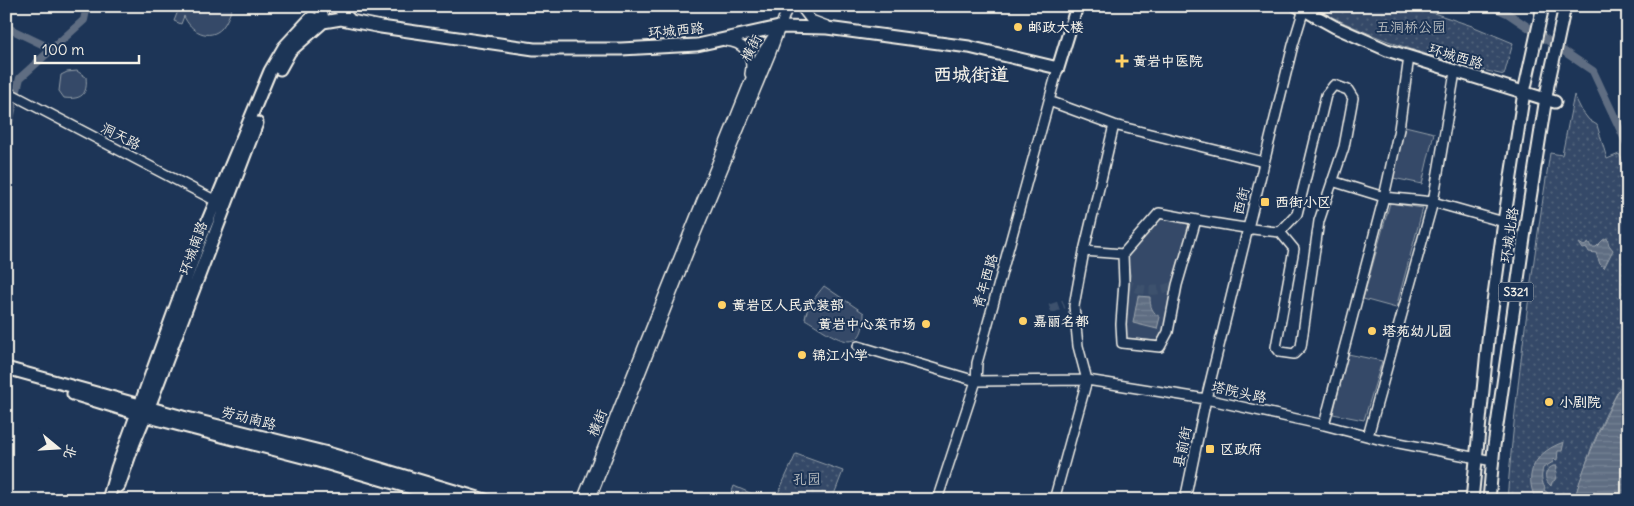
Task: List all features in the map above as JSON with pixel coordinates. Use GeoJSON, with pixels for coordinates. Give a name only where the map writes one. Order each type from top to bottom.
{"type":"FeatureCollection","features":[{"type":"Feature","properties":{"kind":"main road"},"geometry":{"type":"LineString","coordinates":[[321,6],[323,22]]}},
{"type":"Feature","properties":{"kind":"main road"},"geometry":{"type":"LineString","coordinates":[[337,6],[351,21]]}},
{"type":"Feature","properties":{"kind":"main road"},"geometry":{"type":"LineString","coordinates":[[1058,68],[1077,6]]}},
{"type":"Feature","properties":{"kind":"main road","name":"S321"},"geometry":{"type":"LineString","coordinates":[[1524,92],[1544,6]]}},
{"type":"Feature","properties":{"kind":"main road","name":"环城北路"},"geometry":{"type":"LineString","coordinates":[[1490,500],[1494,446],[1550,100],[1548,85],[1566,6]]}},
{"type":"Feature","properties":{"kind":"main road","name":"环城西路"},"geometry":{"type":"LineString","coordinates":[[1300,8],[1335,27],[1387,50],[1550,100]]}},
{"type":"Feature","properties":{"kind":"main road"},"geometry":{"type":"LineString","coordinates":[[311,12],[323,22]]}},
{"type":"Feature","properties":{"kind":"main road"},"geometry":{"type":"LineString","coordinates":[[311,12],[313,31]]}},
{"type":"Feature","properties":{"kind":"main road"},"geometry":{"type":"LineString","coordinates":[[220,203],[270,71],[284,46],[311,12]]}},
{"type":"Feature","properties":{"kind":"main road","name":"环城西路"},"geometry":{"type":"LineString","coordinates":[[323,22],[341,19],[381,27],[534,49],[640,48],[697,45],[779,27],[836,29],[969,47],[1058,68]]}},
{"type":"Feature","properties":{"kind":"main road","name":"环城南路"},"geometry":{"type":"LineString","coordinates":[[115,500],[143,410],[220,203],[277,73],[290,51],[323,22]]}},
{"type":"Feature","properties":{"kind":"main road","name":"环城北路"},"geometry":{"type":"LineString","coordinates":[[1472,500],[1489,331],[1524,92]]}},
{"type":"Feature","properties":{"kind":"main road","name":"劳动南路"},"geometry":{"type":"LineString","coordinates":[[6,368],[452,500]]}},
{"type":"Feature","properties":{"kind":"main road","name":"劳动南路"},"geometry":{"type":"LineString","coordinates":[[6,375],[143,410],[183,417],[324,452],[485,500]]}},
{"type":"Feature","properties":{"kind":"main road"},"geometry":{"type":"LineString","coordinates":[[108,500],[117,468],[143,410]]}},
{"type":"Feature","properties":{"kind":"street"},"geometry":{"type":"LineString","coordinates":[[779,27],[788,6]]}},
{"type":"Feature","properties":{"kind":"street"},"geometry":{"type":"LineString","coordinates":[[800,6],[810,20],[836,29]]}},
{"type":"Feature","properties":{"kind":"street","name":"西街"},"geometry":{"type":"LineString","coordinates":[[1206,399],[1300,8]]}},
{"type":"Feature","properties":{"kind":"street","name":"横街"},"geometry":{"type":"LineString","coordinates":[[590,500],[760,56],[779,27]]}},
{"type":"Feature","properties":{"kind":"street","name":"横街"},"geometry":{"type":"LineString","coordinates":[[582,500],[771,52],[779,27]]}},
{"type":"Feature","properties":{"kind":"street"},"geometry":{"type":"LineString","coordinates":[[717,40],[736,41],[746,50],[751,67],[746,93]]}},
{"type":"Feature","properties":{"kind":"street"},"geometry":{"type":"LineString","coordinates":[[1324,425],[1384,197],[1399,129],[1409,57]]}},
{"type":"Feature","properties":{"kind":"street","name":"青年西路"},"geometry":{"type":"LineString","coordinates":[[937,500],[976,381],[977,363],[1058,68]]}},
{"type":"Feature","properties":{"kind":"street"},"geometry":{"type":"LineString","coordinates":[[1368,436],[1433,202],[1455,72]]}},
{"type":"Feature","properties":{"kind":"street"},"geometry":{"type":"LineString","coordinates":[[1196,220],[1177,285],[1168,332],[1160,347],[1122,343],[1123,254],[1159,212],[1248,230],[1280,232],[1294,249],[1276,347],[1280,352],[1294,354],[1301,347],[1318,221],[1344,147],[1353,98],[1348,90],[1334,85],[1326,95],[1297,214],[1280,232]]}},
{"type":"Feature","properties":{"kind":"street","name":"洞天路"},"geometry":{"type":"LineString","coordinates":[[6,91],[220,203]]}},
{"type":"Feature","properties":{"kind":"street"},"geometry":{"type":"LineString","coordinates":[[1049,101],[1114,125],[1264,162]]}},
{"type":"Feature","properties":{"kind":"street"},"geometry":{"type":"LineString","coordinates":[[1054,500],[1087,380],[1078,346],[1074,306],[1084,251],[1114,125]]}},
{"type":"Feature","properties":{"kind":"street"},"geometry":{"type":"LineString","coordinates":[[1332,182],[1384,197],[1433,202],[1504,222]]}},
{"type":"Feature","properties":{"kind":"street"},"geometry":{"type":"LineString","coordinates":[[1084,251],[1123,254]]}},
{"type":"Feature","properties":{"kind":"street"},"geometry":{"type":"LineString","coordinates":[[1064,304],[1074,306]]}},
{"type":"Feature","properties":{"kind":"street","name":"塔院头路"},"geometry":{"type":"LineString","coordinates":[[858,346],[976,381],[1087,380],[1206,399],[1368,436],[1493,461]]}},
{"type":"Feature","properties":{"kind":"street","name":"县前街"},"geometry":{"type":"LineString","coordinates":[[1185,500],[1206,399]]}},
{"type":"Feature","properties":{"kind":"green space"},"geometry":{"type":"Polygon","coordinates":[[[180,6],[233,6],[222,28],[217,32],[206,34],[195,30],[184,16],[181,24],[174,21],[180,6]]]}},
{"type":"Feature","properties":{"kind":"green space","name":"五洞桥公园"},"geometry":{"type":"Polygon","coordinates":[[[1311,6],[1413,6],[1472,26],[1513,43],[1504,75],[1454,63],[1405,47],[1357,29],[1311,6]]]}},
{"type":"Feature","properties":{"kind":"green space"},"geometry":{"type":"Polygon","coordinates":[[[77,71],[86,77],[86,88],[79,97],[64,98],[59,91],[61,75],[77,71]]]}},
{"type":"Feature","properties":{"kind":"green space"},"geometry":{"type":"Polygon","coordinates":[[[1574,95],[1582,111],[1589,120],[1597,125],[1607,159],[1619,154],[1628,172],[1628,372],[1592,446],[1574,500],[1507,500],[1525,326],[1550,153],[1562,155],[1574,95]]]}},
{"type":"Feature","properties":{"kind":"green space"},"geometry":{"type":"Polygon","coordinates":[[[1405,126],[1434,133],[1422,184],[1393,178],[1405,126]]]}},
{"type":"Feature","properties":{"kind":"green space"},"geometry":{"type":"Polygon","coordinates":[[[1390,203],[1423,208],[1396,308],[1363,299],[1390,203]]]}},
{"type":"Feature","properties":{"kind":"green space"},"geometry":{"type":"Polygon","coordinates":[[[1160,216],[1191,225],[1178,263],[1165,328],[1157,341],[1126,338],[1125,321],[1130,275],[1127,256],[1160,216]]]}},
{"type":"Feature","properties":{"kind":"green space"},"geometry":{"type":"Polygon","coordinates":[[[824,286],[864,313],[862,328],[858,337],[851,341],[843,340],[805,319],[815,297],[824,286]]]}},
{"type":"Feature","properties":{"kind":"green space"},"geometry":{"type":"Polygon","coordinates":[[[1348,354],[1382,361],[1364,420],[1333,414],[1348,354]]]}},
{"type":"Feature","properties":{"kind":"green space","name":"孔园"},"geometry":{"type":"Polygon","coordinates":[[[796,454],[843,471],[832,500],[775,500],[796,454]]]}},
{"type":"Feature","properties":{"kind":"green space","name":"孔园"},"geometry":{"type":"Polygon","coordinates":[[[734,486],[766,500],[729,500],[734,486]]]}},
{"type":"Feature","properties":{"kind":"shaded area"},"geometry":{"type":"Polygon","coordinates":[[[1607,238],[1613,250],[1604,268],[1600,264],[1596,253],[1589,252],[1587,248],[1583,249],[1579,243],[1584,246],[1589,243],[1591,247],[1596,247],[1607,238]]]}},
{"type":"Feature","properties":{"kind":"shaded area"},"geometry":{"type":"Polygon","coordinates":[[[1138,296],[1150,297],[1152,309],[1160,317],[1157,329],[1133,323],[1138,296]]]}},
{"type":"Feature","properties":{"kind":"shaded area"},"geometry":{"type":"Polygon","coordinates":[[[1628,372],[1628,500],[1574,500],[1598,435],[1628,372]]]}},
{"type":"Feature","properties":{"kind":"shaded area"},"geometry":{"type":"Polygon","coordinates":[[[1564,442],[1562,451],[1558,451],[1557,460],[1553,459],[1553,462],[1543,468],[1542,481],[1544,490],[1548,493],[1544,498],[1545,500],[1536,500],[1531,480],[1535,464],[1546,451],[1564,442]]]}},
{"type":"Feature","properties":{"kind":"shaded area"},"geometry":{"type":"Polygon","coordinates":[[[1553,466],[1557,466],[1557,472],[1551,486],[1546,478],[1546,472],[1553,466]]]}},
{"type":"Feature","properties":{"kind":"waterway"},"geometry":{"type":"LineString","coordinates":[[6,135],[20,78],[84,20],[87,6]]}},
{"type":"Feature","properties":{"kind":"waterway"},"geometry":{"type":"LineString","coordinates":[[1491,6],[1507,13],[1593,71],[1628,146]]}},
{"type":"Feature","properties":{"kind":"waterway"},"geometry":{"type":"LineString","coordinates":[[6,27],[52,49]]}},
{"type":"Feature","properties":{"kind":"tunnel"},"geometry":{"type":"LineString","coordinates":[[1124,282],[1144,290],[1163,289],[1177,285]]}},
{"type":"Feature","properties":{"kind":"tunnel"},"geometry":{"type":"LineString","coordinates":[[1050,309],[1064,304]]}},
{"type":"Feature","properties":{"kind":"place","name":"邮政大楼"},"geometry":{"type":"Point","coordinates":[1018,27]}},
{"type":"Feature","properties":{"kind":"place","name":"黄岩中医院"},"geometry":{"type":"Point","coordinates":[1122,61]}},
{"type":"Feature","properties":{"kind":"place","name":"西街小区"},"geometry":{"type":"Point","coordinates":[1265,202]}},
{"type":"Feature","properties":{"kind":"place","name":"黄岩区人民武装部"},"geometry":{"type":"Point","coordinates":[722,305]}},
{"type":"Feature","properties":{"kind":"place","name":"嘉丽名都"},"geometry":{"type":"Point","coordinates":[1023,321]}},
{"type":"Feature","properties":{"kind":"place","name":"黄岩中心菜市场"},"geometry":{"type":"Point","coordinates":[926,324]}},
{"type":"Feature","properties":{"kind":"place","name":"塔苑幼儿园"},"geometry":{"type":"Point","coordinates":[1372,331]}},
{"type":"Feature","properties":{"kind":"place","name":"锦江小学"},"geometry":{"type":"Point","coordinates":[802,355]}},
{"type":"Feature","properties":{"kind":"place","name":"小剧院"},"geometry":{"type":"Point","coordinates":[1549,402]}},
{"type":"Feature","properties":{"kind":"place","name":"区政府"},"geometry":{"type":"Point","coordinates":[1210,449]}},
{"type":"Feature","properties":{"kind":"district","name":"西城街道"},"geometry":{"type":"Point","coordinates":[971,74]}}]}
